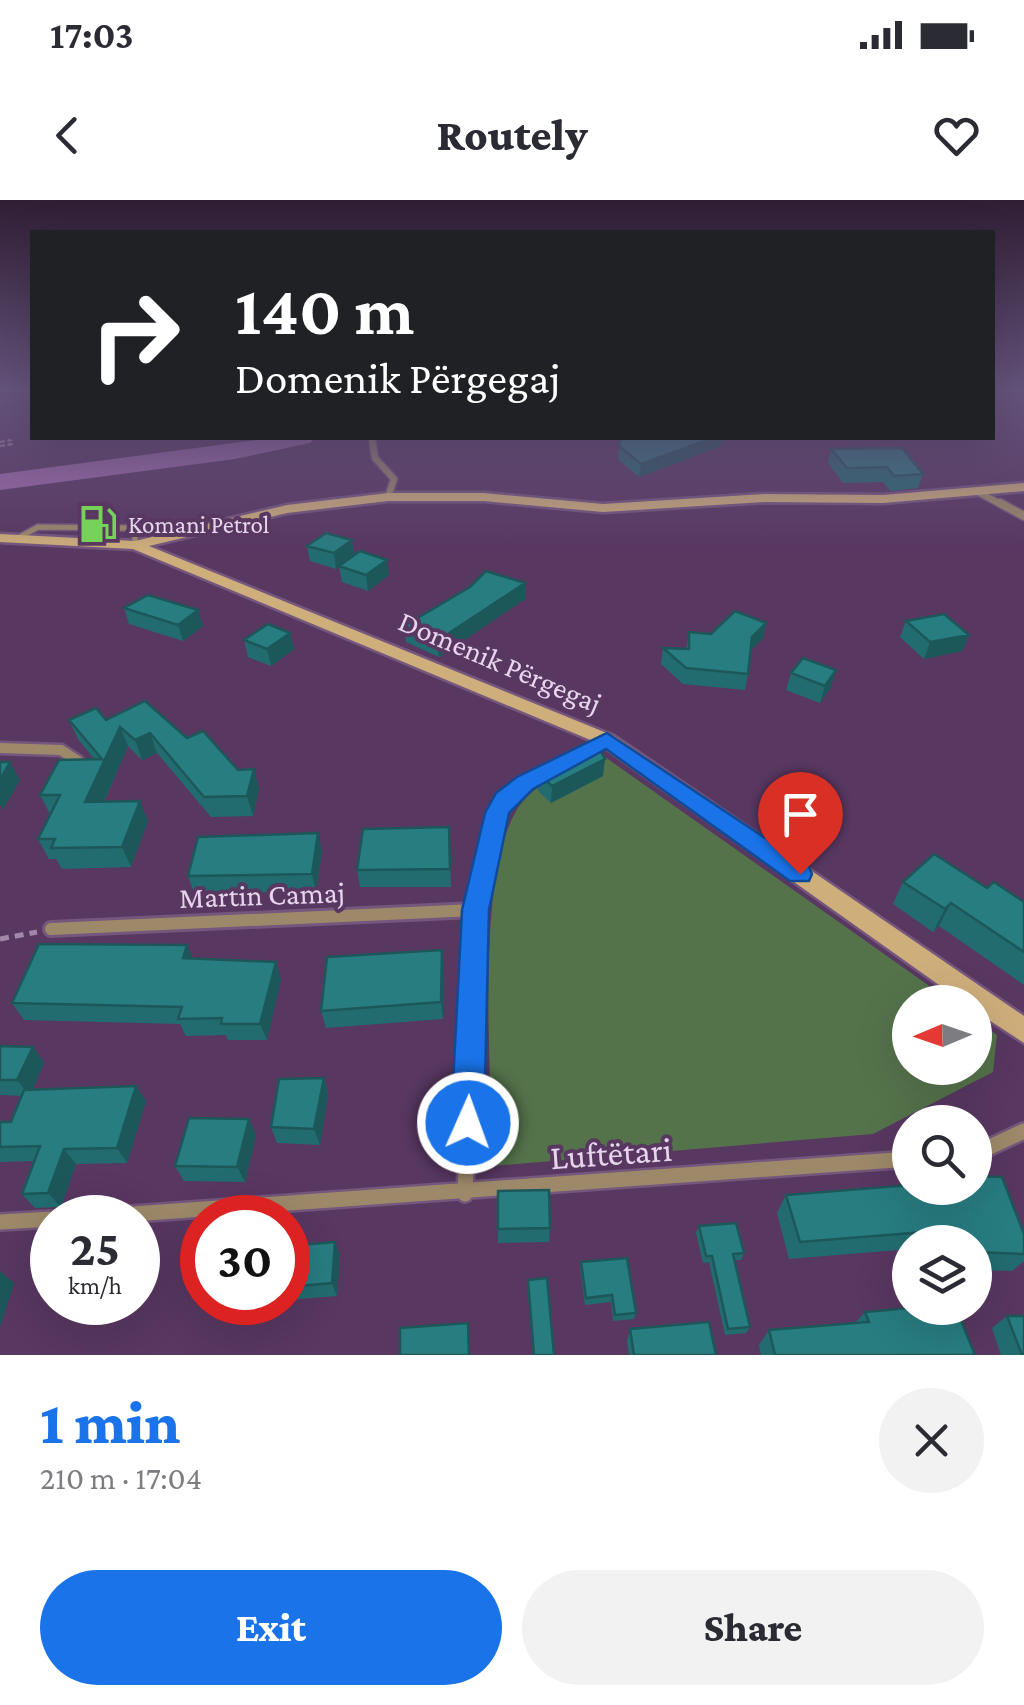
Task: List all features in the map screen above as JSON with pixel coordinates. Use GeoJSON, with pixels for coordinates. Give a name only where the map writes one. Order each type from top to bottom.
{"type":"FeatureCollection","features":[{"type":"Feature","properties":{"kind":"main road"},"geometry":{"type":"LineString","coordinates":[[135,545],[287,509],[388,498],[484,497],[585,509],[1024,487]]}},
{"type":"Feature","properties":{"kind":"main road","name":"Domenik Përgegaj"},"geometry":{"type":"LineString","coordinates":[[9,538],[135,545],[599,744],[1024,1031]]}},
{"type":"Feature","properties":{"kind":"street"},"geometry":{"type":"LineString","coordinates":[[373,446],[375,458],[394,479],[388,498]]}},
{"type":"Feature","properties":{"kind":"street"},"geometry":{"type":"LineString","coordinates":[[978,492],[1024,516]]}},
{"type":"Feature","properties":{"kind":"street"},"geometry":{"type":"LineString","coordinates":[[0,748],[61,750],[78,761]]}},
{"type":"Feature","properties":{"kind":"street"},"geometry":{"type":"LineString","coordinates":[[465,1194],[475,910],[504,798],[558,764]]}},
{"type":"Feature","properties":{"kind":"street","name":"Martin Camaj"},"geometry":{"type":"LineString","coordinates":[[51,929],[475,910]]}},
{"type":"Feature","properties":{"kind":"street"},"geometry":{"type":"LineString","coordinates":[[992,1146],[1024,1131]]}},
{"type":"Feature","properties":{"kind":"street","name":"Luftëtari"},"geometry":{"type":"LineString","coordinates":[[160,1213],[465,1194],[892,1160]]}},
{"type":"Feature","properties":{"kind":"street"},"geometry":{"type":"LineString","coordinates":[[0,1222],[30,1220]]}},
{"type":"Feature","properties":{"kind":"path"},"geometry":{"type":"LineString","coordinates":[[0,939],[51,929]]}},
{"type":"Feature","properties":{"kind":"green space"},"geometry":{"type":"Polygon","coordinates":[[[605,757],[928,985],[892,985],[892,1085],[968,1085],[929,1105],[892,1105],[892,1124],[873,1134],[493,1166],[488,978],[496,877],[505,836],[520,805],[537,788],[605,757]]]}},
{"type":"Feature","properties":{"kind":"green space"},"geometry":{"type":"Polygon","coordinates":[[[992,1031],[997,1035],[992,1073],[992,1031]]]}},
{"type":"Feature","properties":{"kind":"building"},"geometry":{"type":"Polygon","coordinates":[[[619,446],[691,446],[641,464],[619,446]]]}},
{"type":"Feature","properties":{"kind":"building"},"geometry":{"type":"Polygon","coordinates":[[[902,448],[923,474],[894,476],[887,467],[847,468],[831,449],[902,448]]]}},
{"type":"Feature","properties":{"kind":"building"},"geometry":{"type":"Polygon","coordinates":[[[326,533],[352,540],[334,553],[307,546],[326,533]]]}},
{"type":"Feature","properties":{"kind":"building"},"geometry":{"type":"Polygon","coordinates":[[[360,551],[387,560],[366,575],[339,566],[360,551]]]}},
{"type":"Feature","properties":{"kind":"building"},"geometry":{"type":"Polygon","coordinates":[[[486,571],[525,583],[437,641],[404,626],[470,587],[486,571]]]}},
{"type":"Feature","properties":{"kind":"building"},"geometry":{"type":"Polygon","coordinates":[[[148,595],[198,610],[178,625],[124,608],[148,595]]]}},
{"type":"Feature","properties":{"kind":"building"},"geometry":{"type":"Polygon","coordinates":[[[735,611],[766,623],[752,637],[748,674],[686,668],[663,648],[689,649],[689,632],[711,634],[735,611]]]}},
{"type":"Feature","properties":{"kind":"building"},"geometry":{"type":"Polygon","coordinates":[[[944,614],[969,635],[930,642],[906,621],[944,614]]]}},
{"type":"Feature","properties":{"kind":"building"},"geometry":{"type":"Polygon","coordinates":[[[268,624],[290,633],[267,649],[244,640],[268,624]]]}},
{"type":"Feature","properties":{"kind":"building"},"geometry":{"type":"Polygon","coordinates":[[[803,658],[836,670],[825,686],[791,673],[803,658]]]}},
{"type":"Feature","properties":{"kind":"building"},"geometry":{"type":"Polygon","coordinates":[[[145,701],[187,738],[203,731],[238,770],[254,769],[247,796],[204,797],[150,733],[135,740],[120,727],[85,802],[140,801],[122,847],[51,848],[55,839],[38,839],[60,795],[40,795],[59,760],[102,759],[69,720],[96,708],[106,720],[145,701]]]}},
{"type":"Feature","properties":{"kind":"building"},"geometry":{"type":"Polygon","coordinates":[[[597,744],[605,759],[552,786],[538,773],[597,744]]]}},
{"type":"Feature","properties":{"kind":"building"},"geometry":{"type":"Polygon","coordinates":[[[0,762],[10,762],[0,780],[0,762]]]}},
{"type":"Feature","properties":{"kind":"building"},"geometry":{"type":"Polygon","coordinates":[[[449,827],[450,869],[357,870],[363,829],[449,827]]]}},
{"type":"Feature","properties":{"kind":"building"},"geometry":{"type":"Polygon","coordinates":[[[318,833],[312,874],[188,876],[198,837],[318,833]]]}},
{"type":"Feature","properties":{"kind":"building"},"geometry":{"type":"Polygon","coordinates":[[[934,854],[987,888],[994,882],[1024,902],[1024,952],[951,903],[945,909],[903,882],[934,854]]]}},
{"type":"Feature","properties":{"kind":"building"},"geometry":{"type":"Polygon","coordinates":[[[39,944],[187,945],[183,958],[276,962],[260,1024],[221,1024],[222,1018],[178,1019],[182,1007],[12,1003],[39,944]]]}},
{"type":"Feature","properties":{"kind":"building"},"geometry":{"type":"Polygon","coordinates":[[[442,950],[441,1002],[321,1011],[327,957],[442,950]]]}},
{"type":"Feature","properties":{"kind":"building"},"geometry":{"type":"Polygon","coordinates":[[[0,1046],[33,1047],[17,1080],[0,1080],[0,1046]]]}},
{"type":"Feature","properties":{"kind":"building"},"geometry":{"type":"Polygon","coordinates":[[[324,1078],[314,1129],[271,1127],[279,1079],[324,1078]]]}},
{"type":"Feature","properties":{"kind":"building"},"geometry":{"type":"Polygon","coordinates":[[[136,1086],[117,1148],[64,1149],[48,1193],[22,1194],[40,1146],[0,1147],[0,1122],[11,1122],[24,1090],[136,1086]]]}},
{"type":"Feature","properties":{"kind":"building"},"geometry":{"type":"Polygon","coordinates":[[[189,1118],[249,1119],[237,1167],[175,1166],[189,1118]]]}},
{"type":"Feature","properties":{"kind":"building"},"geometry":{"type":"Polygon","coordinates":[[[992,1177],[1002,1177],[1024,1234],[1024,1254],[992,1253],[992,1225],[892,1225],[892,1235],[800,1242],[786,1195],[892,1186],[892,1205],[992,1205],[992,1177]]]}},
{"type":"Feature","properties":{"kind":"building"},"geometry":{"type":"Polygon","coordinates":[[[549,1190],[550,1228],[498,1229],[498,1191],[549,1190]]]}},
{"type":"Feature","properties":{"kind":"building"},"geometry":{"type":"Polygon","coordinates":[[[736,1223],[744,1253],[733,1254],[750,1327],[728,1329],[712,1256],[706,1256],[699,1226],[736,1223]]]}},
{"type":"Feature","properties":{"kind":"building"},"geometry":{"type":"Polygon","coordinates":[[[335,1242],[332,1283],[310,1285],[310,1244],[335,1242]]]}},
{"type":"Feature","properties":{"kind":"building"},"geometry":{"type":"Polygon","coordinates":[[[627,1258],[636,1313],[615,1315],[612,1295],[586,1298],[581,1262],[627,1258]]]}},
{"type":"Feature","properties":{"kind":"building"},"geometry":{"type":"Polygon","coordinates":[[[547,1278],[554,1355],[534,1355],[528,1280],[547,1278]]]}},
{"type":"Feature","properties":{"kind":"building"},"geometry":{"type":"Polygon","coordinates":[[[892,1310],[892,1325],[963,1325],[975,1355],[775,1355],[769,1330],[869,1322],[865,1312],[892,1310]]]}},
{"type":"Feature","properties":{"kind":"building"},"geometry":{"type":"Polygon","coordinates":[[[1007,1316],[1024,1316],[1024,1355],[1022,1355],[1007,1316]]]}},
{"type":"Feature","properties":{"kind":"building"},"geometry":{"type":"Polygon","coordinates":[[[709,1322],[716,1355],[634,1355],[630,1329],[709,1322]]]}},
{"type":"Feature","properties":{"kind":"building"},"geometry":{"type":"Polygon","coordinates":[[[468,1323],[469,1355],[400,1355],[400,1328],[468,1323]]]}},
{"type":"Feature","properties":{"kind":"waterway"},"geometry":{"type":"LineString","coordinates":[[0,482],[264,446]]}},
{"type":"Feature","properties":{"kind":"place","name":"Komani Petrol"},"geometry":{"type":"Point","coordinates":[98,524]}},
{"type":"Feature","properties":{"kind":"route"},"geometry":{"type":"LineString","coordinates":[[468,1123],[475,910],[497,813],[504,798],[542,772],[607,740],[800,874]]}}]}
